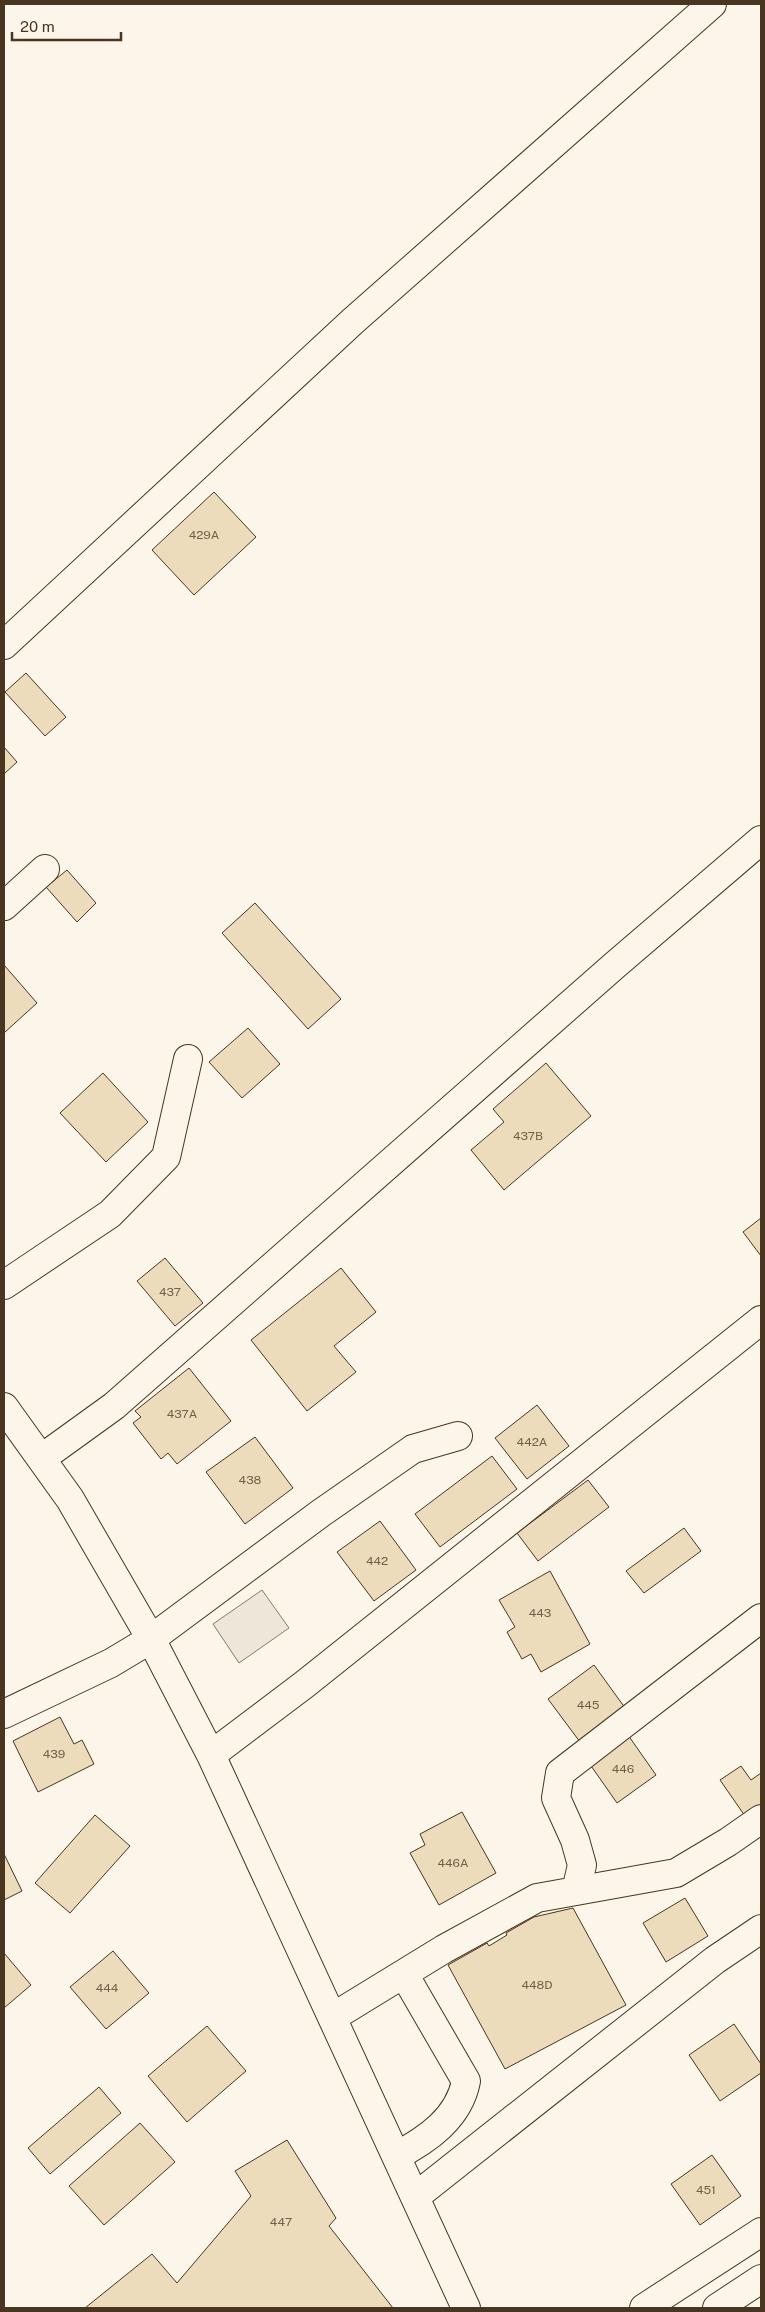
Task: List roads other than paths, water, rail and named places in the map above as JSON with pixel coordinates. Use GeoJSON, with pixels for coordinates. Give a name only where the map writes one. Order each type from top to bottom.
{"type":"FeatureCollection","features":[{"type":"Feature","properties":{"kind":"street"},"geometry":{"type":"LineString","coordinates":[[4,645],[353,321],[712,4]]}},
{"type":"Feature","properties":{"kind":"street"},"geometry":{"type":"LineString","coordinates":[[42,1458],[114,1406],[608,971],[761,840]]}},
{"type":"Feature","properties":{"kind":"street"},"geometry":{"type":"LineString","coordinates":[[4,906],[45,869]]}},
{"type":"Feature","properties":{"kind":"street"},"geometry":{"type":"LineString","coordinates":[[4,1285],[110,1214],[166,1157],[188,1058]]}},
{"type":"Feature","properties":{"kind":"street"},"geometry":{"type":"LineString","coordinates":[[211,1755],[304,1684],[761,1320]]}},
{"type":"Feature","properties":{"kind":"street"},"geometry":{"type":"LineString","coordinates":[[4,1407],[70,1499],[152,1639],[211,1755],[466,2308]]}},
{"type":"Feature","properties":{"kind":"street"},"geometry":{"type":"LineString","coordinates":[[4,1714],[111,1663],[152,1639],[321,1513],[413,1449],[458,1436]]}},
{"type":"Feature","properties":{"kind":"street"},"geometry":{"type":"LineString","coordinates":[[576,1891],[582,1865],[575,1840],[556,1798],[560,1773],[761,1618]]}},
{"type":"Feature","properties":{"kind":"street"},"geometry":{"type":"LineString","coordinates":[[333,2017],[537,1898],[676,1873],[761,1819]]}},
{"type":"Feature","properties":{"kind":"street"},"geometry":{"type":"LineString","coordinates":[[415,2197],[715,1960],[761,1929]]}},
{"type":"Feature","properties":{"kind":"street"},"geometry":{"type":"LineString","coordinates":[[396,2156],[423,2142],[448,2118],[463,2096],[466,2081],[404,1974]]}},
{"type":"Feature","properties":{"kind":"street"},"geometry":{"type":"LineString","coordinates":[[644,2308],[761,2232]]}},
{"type":"Feature","properties":{"kind":"street"},"geometry":{"type":"LineString","coordinates":[[717,2308],[761,2279]]}}]}
